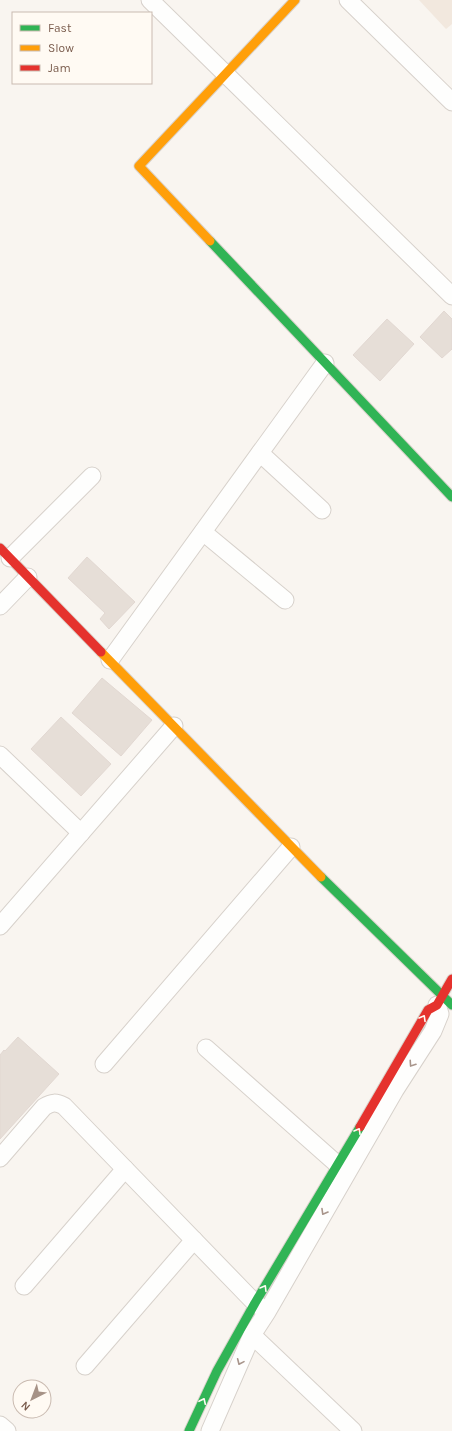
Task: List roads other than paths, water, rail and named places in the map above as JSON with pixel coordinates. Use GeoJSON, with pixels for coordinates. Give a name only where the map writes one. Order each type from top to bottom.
{"type":"FeatureCollection","features":[{"type":"Feature","properties":{"kind":"street"},"geometry":{"type":"LineString","coordinates":[[150,0],[452,296]]}},
{"type":"Feature","properties":{"kind":"street"},"geometry":{"type":"LineString","coordinates":[[295,0],[139,166],[452,497]]}},
{"type":"Feature","properties":{"kind":"street"},"geometry":{"type":"LineString","coordinates":[[348,0],[452,102]]}},
{"type":"Feature","properties":{"kind":"street"},"geometry":{"type":"LineString","coordinates":[[110,660],[325,363]]}},
{"type":"Feature","properties":{"kind":"street"},"geometry":{"type":"LineString","coordinates":[[260,453],[322,510]]}},
{"type":"Feature","properties":{"kind":"street"},"geometry":{"type":"LineString","coordinates":[[92,476],[5,553],[444,1002]]}},
{"type":"Feature","properties":{"kind":"street"},"geometry":{"type":"LineString","coordinates":[[203,532],[285,600]]}},
{"type":"Feature","properties":{"kind":"street"},"geometry":{"type":"LineString","coordinates":[[0,606],[28,577]]}},
{"type":"Feature","properties":{"kind":"street"},"geometry":{"type":"LineString","coordinates":[[1,925],[174,726]]}},
{"type":"Feature","properties":{"kind":"street"},"geometry":{"type":"LineString","coordinates":[[0,755],[81,833]]}},
{"type":"Feature","properties":{"kind":"street"},"geometry":{"type":"LineString","coordinates":[[104,1064],[291,847]]}},
{"type":"Feature","properties":{"kind":"street"},"geometry":{"type":"LineString","coordinates":[[189,1431],[217,1371],[261,1307],[433,1031],[452,979]]}},
{"type":"Feature","properties":{"kind":"street"},"geometry":{"type":"LineString","coordinates":[[210,1431],[252,1335],[261,1307],[338,1165],[428,1010],[444,1002]]}},
{"type":"Feature","properties":{"kind":"street"},"geometry":{"type":"LineString","coordinates":[[206,1048],[338,1165]]}},
{"type":"Feature","properties":{"kind":"street"},"geometry":{"type":"LineString","coordinates":[[0,1158],[44,1107],[50,1103],[56,1103],[64,1106],[261,1307]]}},
{"type":"Feature","properties":{"kind":"street"},"geometry":{"type":"LineString","coordinates":[[24,1286],[125,1169]]}},
{"type":"Feature","properties":{"kind":"street"},"geometry":{"type":"LineString","coordinates":[[85,1366],[194,1240]]}},
{"type":"Feature","properties":{"kind":"street"},"geometry":{"type":"LineString","coordinates":[[252,1335],[353,1431]]}},
{"type":"Feature","properties":{"kind":"street"},"geometry":{"type":"LineString","coordinates":[[0,1425],[7,1431]]}}]}
